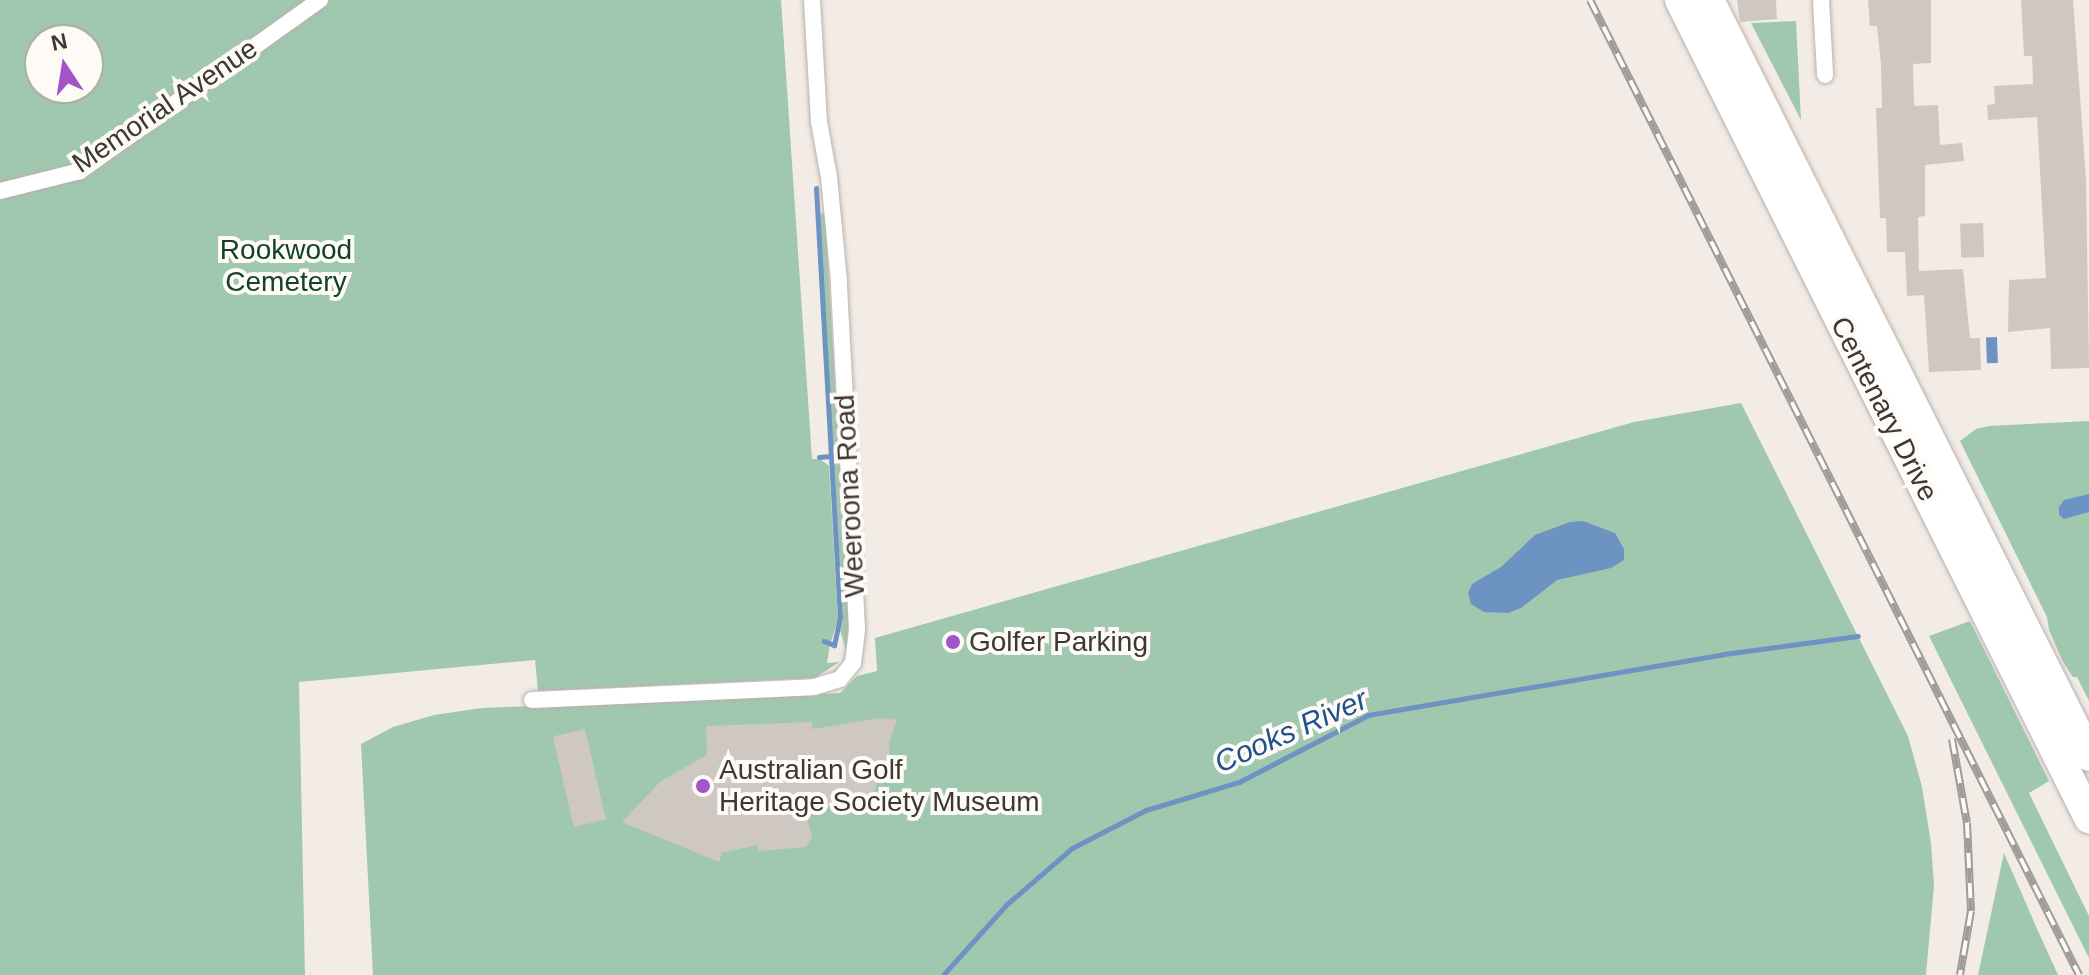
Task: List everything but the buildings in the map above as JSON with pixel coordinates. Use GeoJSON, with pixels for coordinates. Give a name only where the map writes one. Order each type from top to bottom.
{"type":"FeatureCollection","features":[{"type":"Feature","properties":{"kind":"highway","name":"Centenary Drive"},"geometry":{"type":"LineString","coordinates":[[1680,0],[1982,572]]}},
{"type":"Feature","properties":{"kind":"highway","name":"Centenary Drive"},"geometry":{"type":"LineString","coordinates":[[1709,0],[2016,640],[2089,818]]}},
{"type":"Feature","properties":{"kind":"highway","name":"Centenary Drive"},"geometry":{"type":"LineString","coordinates":[[2016,640],[2089,756]]}},
{"type":"Feature","properties":{"kind":"street","name":"Memorial Avenue"},"geometry":{"type":"LineString","coordinates":[[0,191],[80,171],[320,0]]}},
{"type":"Feature","properties":{"kind":"street","name":"Weeroona Road"},"geometry":{"type":"LineString","coordinates":[[532,700],[814,687],[840,679],[853,663],[857,629],[839,281],[829,177],[819,122],[812,0]]}},
{"type":"Feature","properties":{"kind":"street"},"geometry":{"type":"LineString","coordinates":[[1821,0],[1825,75]]}},
{"type":"Feature","properties":{"kind":"green space","name":"Rookwood Cemetery"},"geometry":{"type":"Polygon","coordinates":[[[0,0],[781,0],[812,459],[820,459],[829,466],[838,619],[831,642],[824,638],[824,643],[830,645],[827,663],[839,662],[815,678],[538,691],[535,660],[299,682],[305,975],[0,975],[0,0]]]}},
{"type":"Feature","properties":{"kind":"green space"},"geometry":{"type":"Polygon","coordinates":[[[1796,21],[1801,120],[1751,23],[1796,21]]]}},
{"type":"Feature","properties":{"kind":"green space"},"geometry":{"type":"Polygon","coordinates":[[[825,213],[849,621],[846,650],[840,630],[843,620],[834,465],[838,461],[838,453],[831,448],[823,292],[820,214],[825,213]]]}},
{"type":"Feature","properties":{"kind":"green space"},"geometry":{"type":"Polygon","coordinates":[[[1741,403],[1908,736],[1922,787],[1931,843],[1934,885],[1926,975],[373,975],[361,744],[393,727],[434,715],[482,708],[840,693],[857,676],[877,671],[875,638],[1634,422],[1741,403]]]}},
{"type":"Feature","properties":{"kind":"green space"},"geometry":{"type":"Polygon","coordinates":[[[2089,421],[2089,701],[2077,677],[2073,677],[2063,662],[2049,630],[2047,617],[1960,441],[1976,429],[1989,426],[2089,421]]]}},
{"type":"Feature","properties":{"kind":"green space"},"geometry":{"type":"Polygon","coordinates":[[[1970,621],[2049,781],[2029,793],[2089,916],[2089,958],[1929,636],[1970,621]]]}},
{"type":"Feature","properties":{"kind":"green space"},"geometry":{"type":"Polygon","coordinates":[[[2004,853],[2038,931],[2058,975],[1978,975],[2004,853]]]}},
{"type":"Feature","properties":{"kind":"water"},"geometry":{"type":"Polygon","coordinates":[[[1986,337],[1997,337],[1998,363],[1987,363],[1986,337]]]}},
{"type":"Feature","properties":{"kind":"water"},"geometry":{"type":"Polygon","coordinates":[[[2089,494],[2089,512],[2064,519],[2059,515],[2059,507],[2064,500],[2089,494]]]}},
{"type":"Feature","properties":{"kind":"water"},"geometry":{"type":"Polygon","coordinates":[[[1583,521],[1615,533],[1624,549],[1624,560],[1611,568],[1557,580],[1521,608],[1508,613],[1484,612],[1471,604],[1468,593],[1472,584],[1501,567],[1535,535],[1570,522],[1583,521]]]}},
{"type":"Feature","properties":{"kind":"waterway"},"geometry":{"type":"LineString","coordinates":[[816,188],[840,617],[834,645],[824,641]]}},
{"type":"Feature","properties":{"kind":"waterway"},"geometry":{"type":"LineString","coordinates":[[819,457],[831,456]]}},
{"type":"Feature","properties":{"kind":"waterway","name":"Cooks River"},"geometry":{"type":"LineString","coordinates":[[943,975],[1007,904],[1072,848],[1146,810],[1239,782],[1368,715],[1724,654],[1858,636]]}},
{"type":"Feature","properties":{"kind":"railway"},"geometry":{"type":"LineString","coordinates":[[1590,0],[2079,975]]}},
{"type":"Feature","properties":{"kind":"railway"},"geometry":{"type":"LineString","coordinates":[[1952,739],[1967,823],[1971,911],[1960,975]]}},
{"type":"Feature","properties":{"kind":"place","name":"Golfer Parking"},"geometry":{"type":"Point","coordinates":[953,642]}},
{"type":"Feature","properties":{"kind":"place","name":"Australian Golf Heritage Society Museum"},"geometry":{"type":"Point","coordinates":[703,786]}}]}
